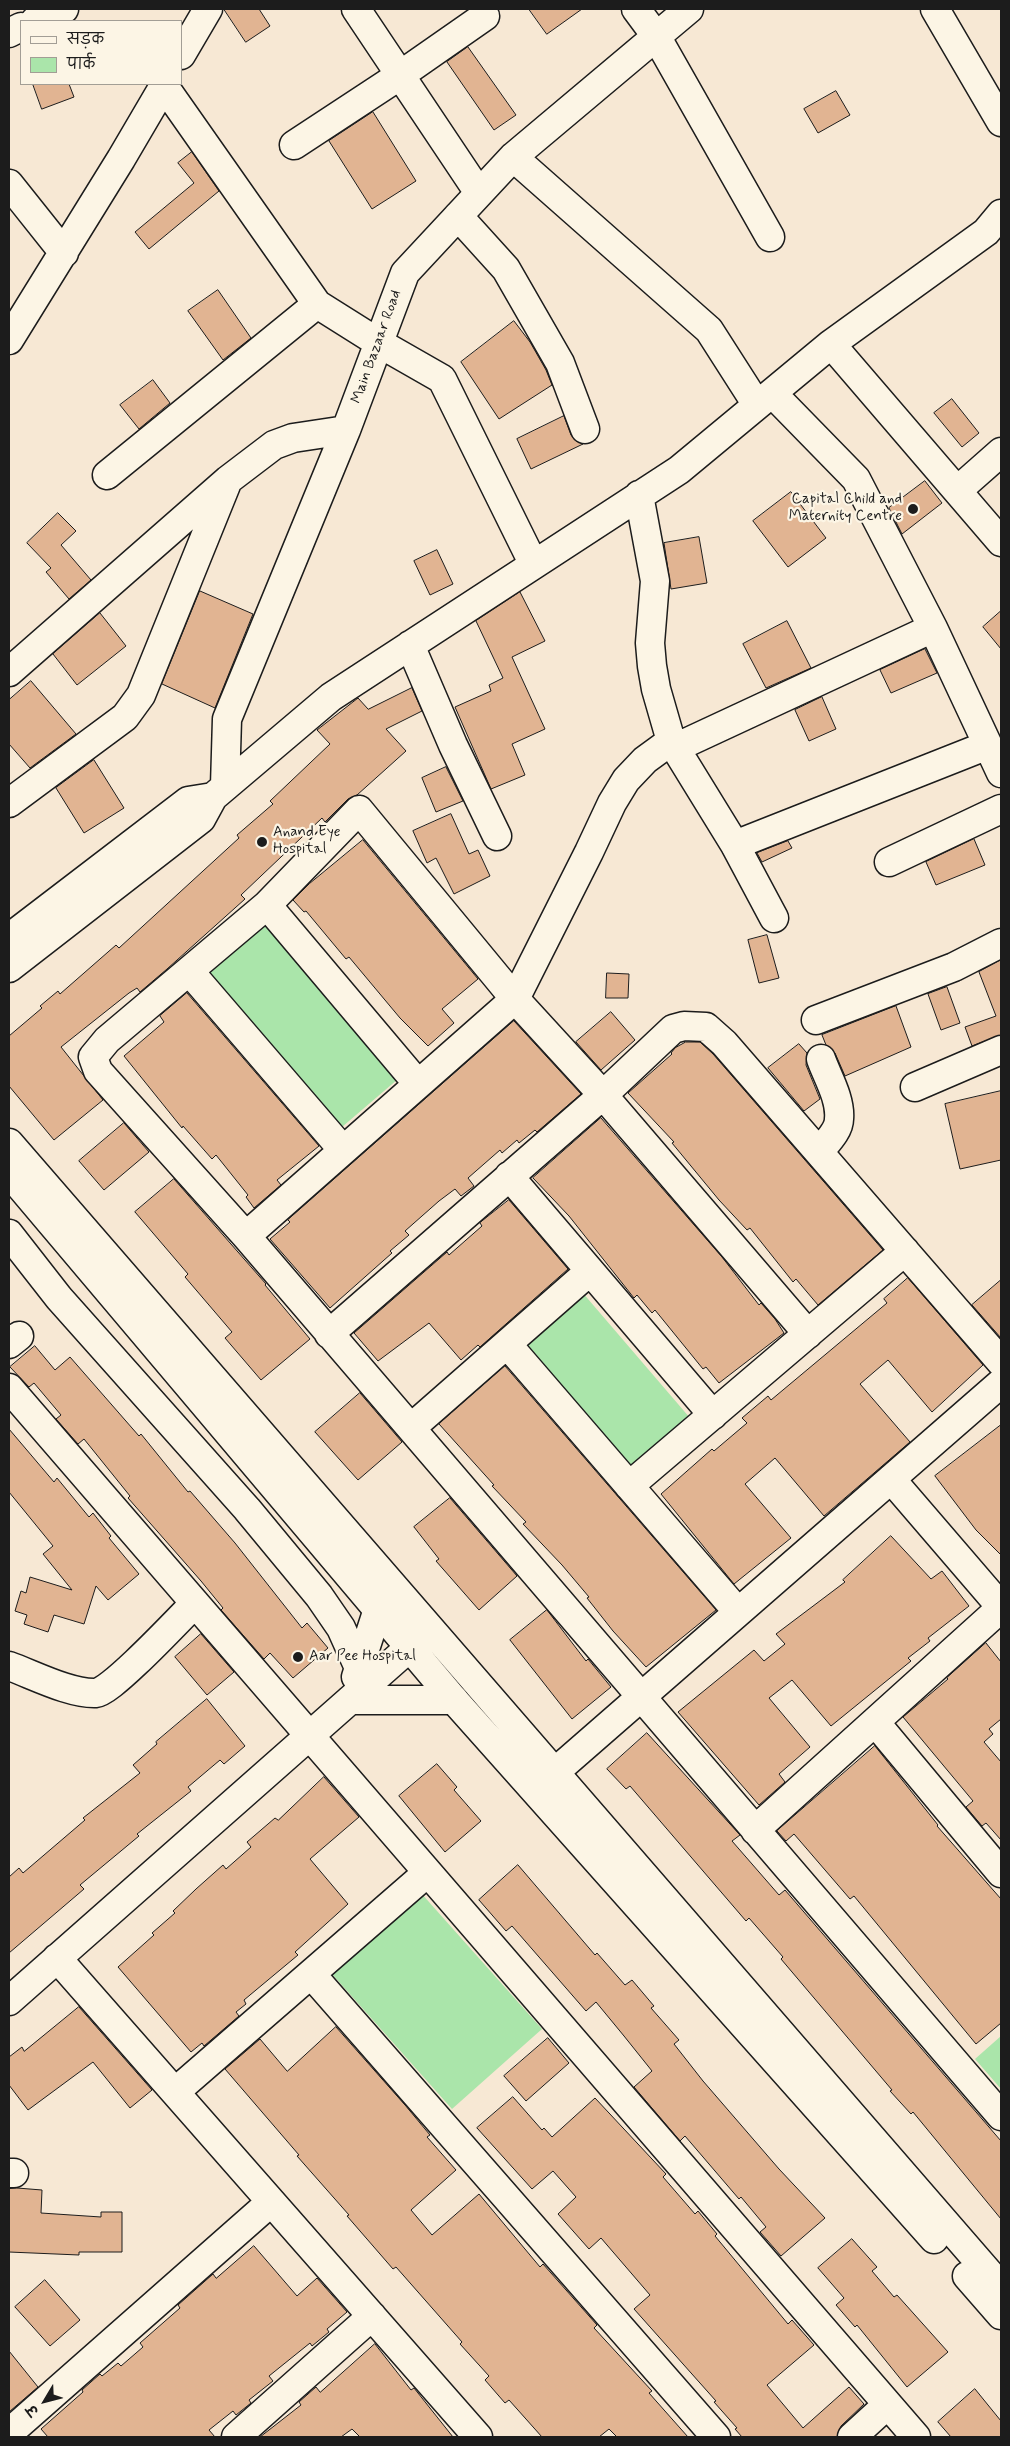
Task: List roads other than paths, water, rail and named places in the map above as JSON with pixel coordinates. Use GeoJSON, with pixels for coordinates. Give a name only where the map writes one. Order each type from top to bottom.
{"type":"FeatureCollection","features":[{"type":"Feature","properties":{"kind":"street"},"geometry":{"type":"LineString","coordinates":[[182,53],[208,9]]}},
{"type":"Feature","properties":{"kind":"street"},"geometry":{"type":"LineString","coordinates":[[356,9],[479,194]]}},
{"type":"Feature","properties":{"kind":"street"},"geometry":{"type":"LineString","coordinates":[[636,9],[656,36],[770,237]]}},
{"type":"Feature","properties":{"kind":"street","name":"Main Bazaar Road"},"geometry":{"type":"LineString","coordinates":[[219,791],[227,719],[346,430],[405,273],[513,156],[689,9]]}},
{"type":"Feature","properties":{"kind":"street"},"geometry":{"type":"LineString","coordinates":[[935,9],[1001,122]]}},
{"type":"Feature","properties":{"kind":"street"},"geometry":{"type":"LineString","coordinates":[[294,145],[399,76],[484,16]]}},
{"type":"Feature","properties":{"kind":"street"},"geometry":{"type":"LineString","coordinates":[[12,326],[64,253],[164,85],[317,304],[379,343],[442,379],[533,564]]}},
{"type":"Feature","properties":{"kind":"street"},"geometry":{"type":"LineString","coordinates":[[513,156],[709,330],[765,399],[856,479],[933,628],[1001,773]]}},
{"type":"Feature","properties":{"kind":"street"},"geometry":{"type":"LineString","coordinates":[[9,184],[64,253]]}},
{"type":"Feature","properties":{"kind":"street"},"geometry":{"type":"LineString","coordinates":[[458,216],[506,269],[560,363],[585,429]]}},
{"type":"Feature","properties":{"kind":"street"},"geometry":{"type":"LineString","coordinates":[[9,968],[201,819],[219,791],[331,696],[679,470],[831,344],[996,225]]}},
{"type":"Feature","properties":{"kind":"street"},"geometry":{"type":"LineString","coordinates":[[107,475],[317,304]]}},
{"type":"Feature","properties":{"kind":"street"},"geometry":{"type":"LineString","coordinates":[[831,344],[1001,542]]}},
{"type":"Feature","properties":{"kind":"street"},"geometry":{"type":"LineString","coordinates":[[9,672],[228,480],[274,445],[294,438],[346,430]]}},
{"type":"Feature","properties":{"kind":"street"},"geometry":{"type":"LineString","coordinates":[[958,490],[1001,452]]}},
{"type":"Feature","properties":{"kind":"street"},"geometry":{"type":"LineString","coordinates":[[9,803],[125,717],[141,695],[228,480]]}},
{"type":"Feature","properties":{"kind":"street"},"geometry":{"type":"LineString","coordinates":[[639,495],[655,581],[650,643],[652,666],[656,690],[673,744],[735,845],[774,918]]}},
{"type":"Feature","properties":{"kind":"street"},"geometry":{"type":"LineString","coordinates":[[246,1236],[515,999],[621,787],[634,770],[673,744],[933,628]]}},
{"type":"Feature","properties":{"kind":"street"},"geometry":{"type":"LineString","coordinates":[[410,645],[453,745],[497,836]]}},
{"type":"Feature","properties":{"kind":"street"},"geometry":{"type":"LineString","coordinates":[[735,845],[988,745]]}},
{"type":"Feature","properties":{"kind":"street"},"geometry":{"type":"LineString","coordinates":[[9,938],[188,800],[219,791]]}},
{"type":"Feature","properties":{"kind":"street"},"geometry":{"type":"LineString","coordinates":[[889,862],[1001,809]]}},
{"type":"Feature","properties":{"kind":"street"},"geometry":{"type":"LineString","coordinates":[[808,1334],[603,1095],[515,999],[359,810],[267,905],[190,972],[107,1040],[92,1057],[98,1071],[246,1236],[1001,2116]]}},
{"type":"Feature","properties":{"kind":"street"},"geometry":{"type":"LineString","coordinates":[[267,905],[418,1084]]}},
{"type":"Feature","properties":{"kind":"street"},"geometry":{"type":"LineString","coordinates":[[816,1020],[954,967],[1001,943]]}},
{"type":"Feature","properties":{"kind":"street"},"geometry":{"type":"LineString","coordinates":[[190,972],[343,1150]]}},
{"type":"Feature","properties":{"kind":"street"},"geometry":{"type":"LineString","coordinates":[[329,1334],[603,1095],[673,1030],[684,1026],[706,1027],[724,1043],[1001,1362]]}},
{"type":"Feature","properties":{"kind":"street"},"geometry":{"type":"LineString","coordinates":[[915,1087],[1001,1050]]}},
{"type":"Feature","properties":{"kind":"street"},"geometry":{"type":"LineString","coordinates":[[819,1152],[833,1135],[840,1119],[837,1102],[820,1059]]}},
{"type":"Feature","properties":{"kind":"street"},"geometry":{"type":"LineString","coordinates":[[9,1143],[1001,2287]]}},
{"type":"Feature","properties":{"kind":"street"},"geometry":{"type":"LineString","coordinates":[[9,1173],[454,1700],[1001,2315]]}},
{"type":"Feature","properties":{"kind":"street"},"geometry":{"type":"LineString","coordinates":[[509,1176],[712,1415]]}},
{"type":"Feature","properties":{"kind":"street"},"geometry":{"type":"LineString","coordinates":[[9,1234],[59,1298],[247,1508],[319,1596],[341,1628],[359,1668]]}},
{"type":"Feature","properties":{"kind":"street"},"geometry":{"type":"LineString","coordinates":[[629,1486],[905,1251]]}},
{"type":"Feature","properties":{"kind":"street"},"geometry":{"type":"LineString","coordinates":[[410,1428],[590,1271]]}},
{"type":"Feature","properties":{"kind":"street"},"geometry":{"type":"LineString","coordinates":[[506,1344],[738,1612]]}},
{"type":"Feature","properties":{"kind":"street"},"geometry":{"type":"LineString","coordinates":[[538,1794],[554,1772],[1001,1382]]}},
{"type":"Feature","properties":{"kind":"street"},"geometry":{"type":"LineString","coordinates":[[9,1388],[916,2437]]}},
{"type":"Feature","properties":{"kind":"street"},"geometry":{"type":"LineString","coordinates":[[755,1830],[1001,1608],[891,1478]]}},
{"type":"Feature","properties":{"kind":"street"},"geometry":{"type":"LineString","coordinates":[[9,1666],[81,1692],[99,1693],[117,1680],[194,1603]]}},
{"type":"Feature","properties":{"kind":"street"},"geometry":{"type":"LineString","coordinates":[[350,1700],[378,1609]]}},
{"type":"Feature","properties":{"kind":"street"},"geometry":{"type":"LineString","coordinates":[[9,2001],[430,1629]]}},
{"type":"Feature","properties":{"kind":"street"},"geometry":{"type":"LineString","coordinates":[[350,1700],[454,1700]]}},
{"type":"Feature","properties":{"kind":"street"},"geometry":{"type":"LineString","coordinates":[[875,1722],[1001,1873]]}},
{"type":"Feature","properties":{"kind":"street"},"geometry":{"type":"LineString","coordinates":[[175,2092],[427,1873]]}},
{"type":"Feature","properties":{"kind":"street"},"geometry":{"type":"LineString","coordinates":[[57,1958],[476,2436]]}},
{"type":"Feature","properties":{"kind":"street"},"geometry":{"type":"LineString","coordinates":[[311,1974],[716,2437]]}},
{"type":"Feature","properties":{"kind":"street"},"geometry":{"type":"LineString","coordinates":[[9,2433],[271,2202]]}},
{"type":"Feature","properties":{"kind":"street"},"geometry":{"type":"LineString","coordinates":[[236,2437],[372,2316]]}},
{"type":"Feature","properties":{"kind":"street"},"geometry":{"type":"LineString","coordinates":[[852,2437],[887,2405]]}},
{"type":"Feature","properties":{"kind":"place","name":"Capital Child and Maternity Centre"},"geometry":{"type":"Point","coordinates":[913,509]}},
{"type":"Feature","properties":{"kind":"place","name":"Anand Eye Hospital"},"geometry":{"type":"Point","coordinates":[262,842]}},
{"type":"Feature","properties":{"kind":"place","name":"Aar Pee Hospital"},"geometry":{"type":"Point","coordinates":[298,1657]}}]}
